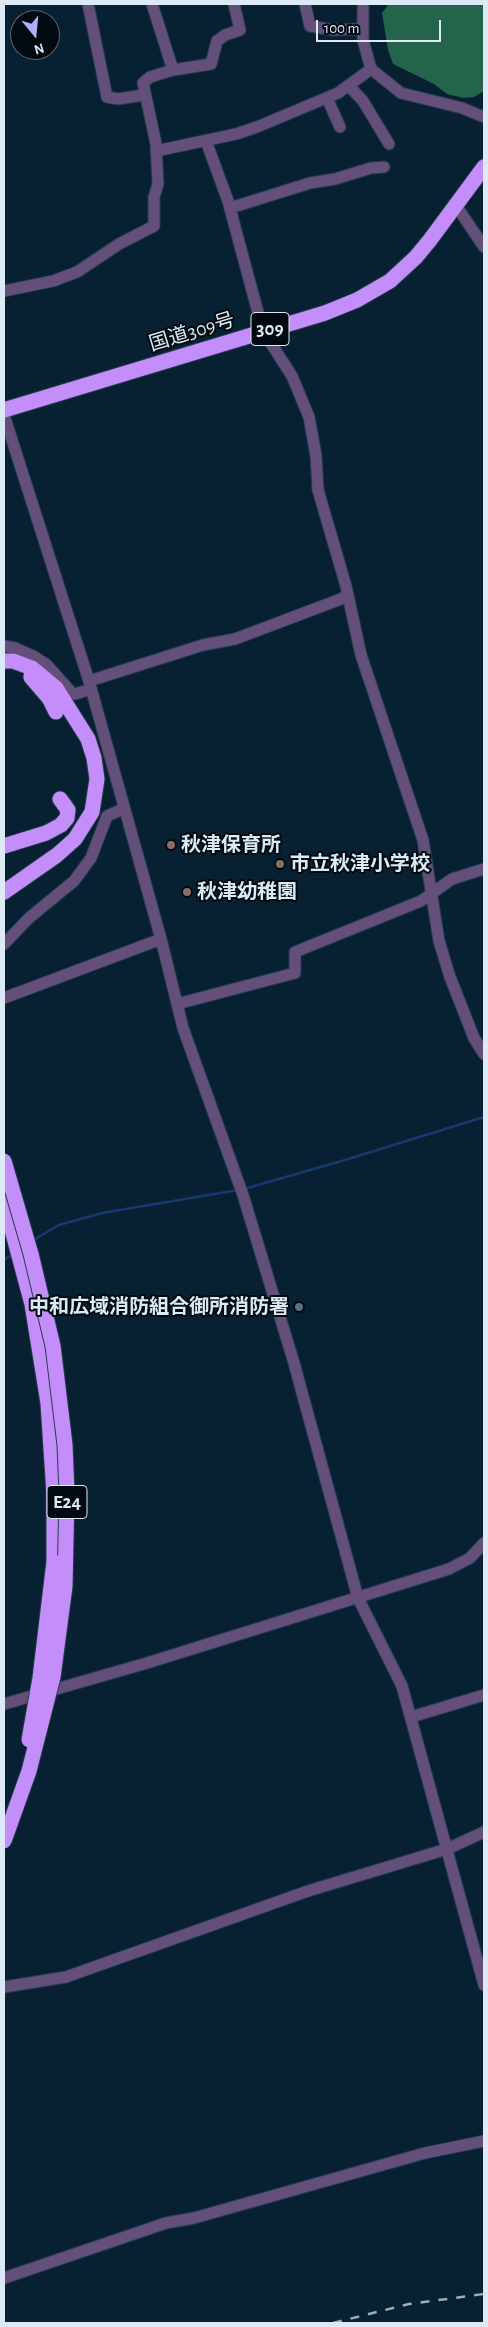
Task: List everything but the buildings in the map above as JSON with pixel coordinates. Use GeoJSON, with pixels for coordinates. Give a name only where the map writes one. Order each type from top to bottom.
{"type":"FeatureCollection","features":[{"type":"Feature","properties":{"kind":"highway","name":"国道309号"},"geometry":{"type":"LineString","coordinates":[[4,410],[342,306],[390,281],[430,240],[484,167]]}},
{"type":"Feature","properties":{"kind":"highway"},"geometry":{"type":"LineString","coordinates":[[4,662],[13,661],[32,668],[56,688],[82,728],[94,758],[97,785],[92,812],[81,832],[57,855],[4,892]]}},
{"type":"Feature","properties":{"kind":"highway"},"geometry":{"type":"LineString","coordinates":[[4,662],[20,669],[36,681],[49,698],[56,712]]}},
{"type":"Feature","properties":{"kind":"highway"},"geometry":{"type":"LineString","coordinates":[[4,846],[46,833],[60,825],[66,818],[68,810],[60,799],[70,807],[73,821],[68,840],[57,855]]}},
{"type":"Feature","properties":{"kind":"highway","name":"E24"},"geometry":{"type":"LineString","coordinates":[[4,1161],[31,1254],[53,1346],[65,1445],[67,1493],[65,1586],[53,1678],[29,1772],[4,1841]]}},
{"type":"Feature","properties":{"kind":"highway","name":"E24"},"geometry":{"type":"LineString","coordinates":[[4,1200],[34,1312],[48,1403],[54,1494],[54,1562],[41,1669],[23,1768],[4,1835]]}},
{"type":"Feature","properties":{"kind":"highway"},"geometry":{"type":"LineString","coordinates":[[4,1214],[22,1267]]}},
{"type":"Feature","properties":{"kind":"street"},"geometry":{"type":"LineString","coordinates":[[88,4],[107,97],[118,99],[144,95]]}},
{"type":"Feature","properties":{"kind":"street"},"geometry":{"type":"LineString","coordinates":[[152,4],[173,70]]}},
{"type":"Feature","properties":{"kind":"street"},"geometry":{"type":"LineString","coordinates":[[4,291],[53,281],[77,272],[119,244],[153,228],[155,223],[154,197],[158,184],[156,151],[143,83],[173,70],[211,64],[217,41],[226,35],[240,30],[234,4]]}},
{"type":"Feature","properties":{"kind":"street"},"geometry":{"type":"LineString","coordinates":[[305,4],[310,26],[333,30],[361,29]]}},
{"type":"Feature","properties":{"kind":"street"},"geometry":{"type":"LineString","coordinates":[[363,4],[361,29],[366,57],[371,69],[401,93],[462,108],[484,117]]}},
{"type":"Feature","properties":{"kind":"street"},"geometry":{"type":"LineString","coordinates":[[156,151],[206,141],[257,127],[327,98],[349,86],[371,69]]}},
{"type":"Feature","properties":{"kind":"street"},"geometry":{"type":"LineString","coordinates":[[349,86],[363,101],[389,144]]}},
{"type":"Feature","properties":{"kind":"street"},"geometry":{"type":"LineString","coordinates":[[327,98],[340,127]]}},
{"type":"Feature","properties":{"kind":"street"},"geometry":{"type":"LineString","coordinates":[[206,141],[230,208],[263,331],[292,376],[309,417],[316,456],[318,490],[348,595],[361,655],[423,840],[440,941],[455,991],[474,1038],[484,1054]]}},
{"type":"Feature","properties":{"kind":"street"},"geometry":{"type":"LineString","coordinates":[[230,208],[310,183],[335,179],[371,168],[384,167]]}},
{"type":"Feature","properties":{"kind":"street"},"geometry":{"type":"LineString","coordinates":[[455,204],[484,247]]}},
{"type":"Feature","properties":{"kind":"street"},"geometry":{"type":"LineString","coordinates":[[4,415],[90,685],[123,809],[161,939],[177,1004],[205,1092],[243,1195],[297,1373],[358,1598],[402,1686],[484,1985]]}},
{"type":"Feature","properties":{"kind":"street"},"geometry":{"type":"LineString","coordinates":[[4,646],[15,648],[40,660],[75,694],[90,685],[203,645],[235,639],[342,599],[348,595]]}},
{"type":"Feature","properties":{"kind":"street"},"geometry":{"type":"LineString","coordinates":[[4,944],[30,918],[74,881],[91,858],[107,816],[123,809]]}},
{"type":"Feature","properties":{"kind":"street"},"geometry":{"type":"LineString","coordinates":[[177,1004],[295,973],[295,952],[421,901],[452,879],[484,870]]}},
{"type":"Feature","properties":{"kind":"street"},"geometry":{"type":"LineString","coordinates":[[4,998],[161,939]]}},
{"type":"Feature","properties":{"kind":"street"},"geometry":{"type":"LineString","coordinates":[[4,1704],[449,1569],[470,1558],[484,1543]]}},
{"type":"Feature","properties":{"kind":"street"},"geometry":{"type":"LineString","coordinates":[[411,1717],[484,1695]]}},
{"type":"Feature","properties":{"kind":"street"},"geometry":{"type":"LineString","coordinates":[[4,1987],[66,1977],[308,1891],[447,1849],[484,1832]]}},
{"type":"Feature","properties":{"kind":"street"},"geometry":{"type":"LineString","coordinates":[[4,2278],[166,2223],[194,2218],[425,2153],[484,2141]]}},
{"type":"Feature","properties":{"kind":"green space"},"geometry":{"type":"Polygon","coordinates":[[[389,4],[484,4],[484,91],[474,97],[463,98],[447,94],[434,84],[393,64],[388,50],[382,13],[389,4]]]}},
{"type":"Feature","properties":{"kind":"waterway"},"geometry":{"type":"LineString","coordinates":[[244,1189],[484,1117]]}},
{"type":"Feature","properties":{"kind":"waterway"},"geometry":{"type":"LineString","coordinates":[[32,1241],[59,1225],[102,1213],[238,1190]]}},
{"type":"Feature","properties":{"kind":"waterway"},"geometry":{"type":"LineString","coordinates":[[4,1260],[13,1254]]}},
{"type":"Feature","properties":{"kind":"railway"},"geometry":{"type":"LineString","coordinates":[[333,2323],[409,2304],[484,2294]]}},
{"type":"Feature","properties":{"kind":"place","name":"秋津保育所"},"geometry":{"type":"Point","coordinates":[171,845]}},
{"type":"Feature","properties":{"kind":"place","name":"市立秋津小学校"},"geometry":{"type":"Point","coordinates":[280,864]}},
{"type":"Feature","properties":{"kind":"place","name":"秋津幼稚園"},"geometry":{"type":"Point","coordinates":[187,892]}},
{"type":"Feature","properties":{"kind":"place","name":"中和広域消防組合御所消防署"},"geometry":{"type":"Point","coordinates":[299,1307]}}]}
